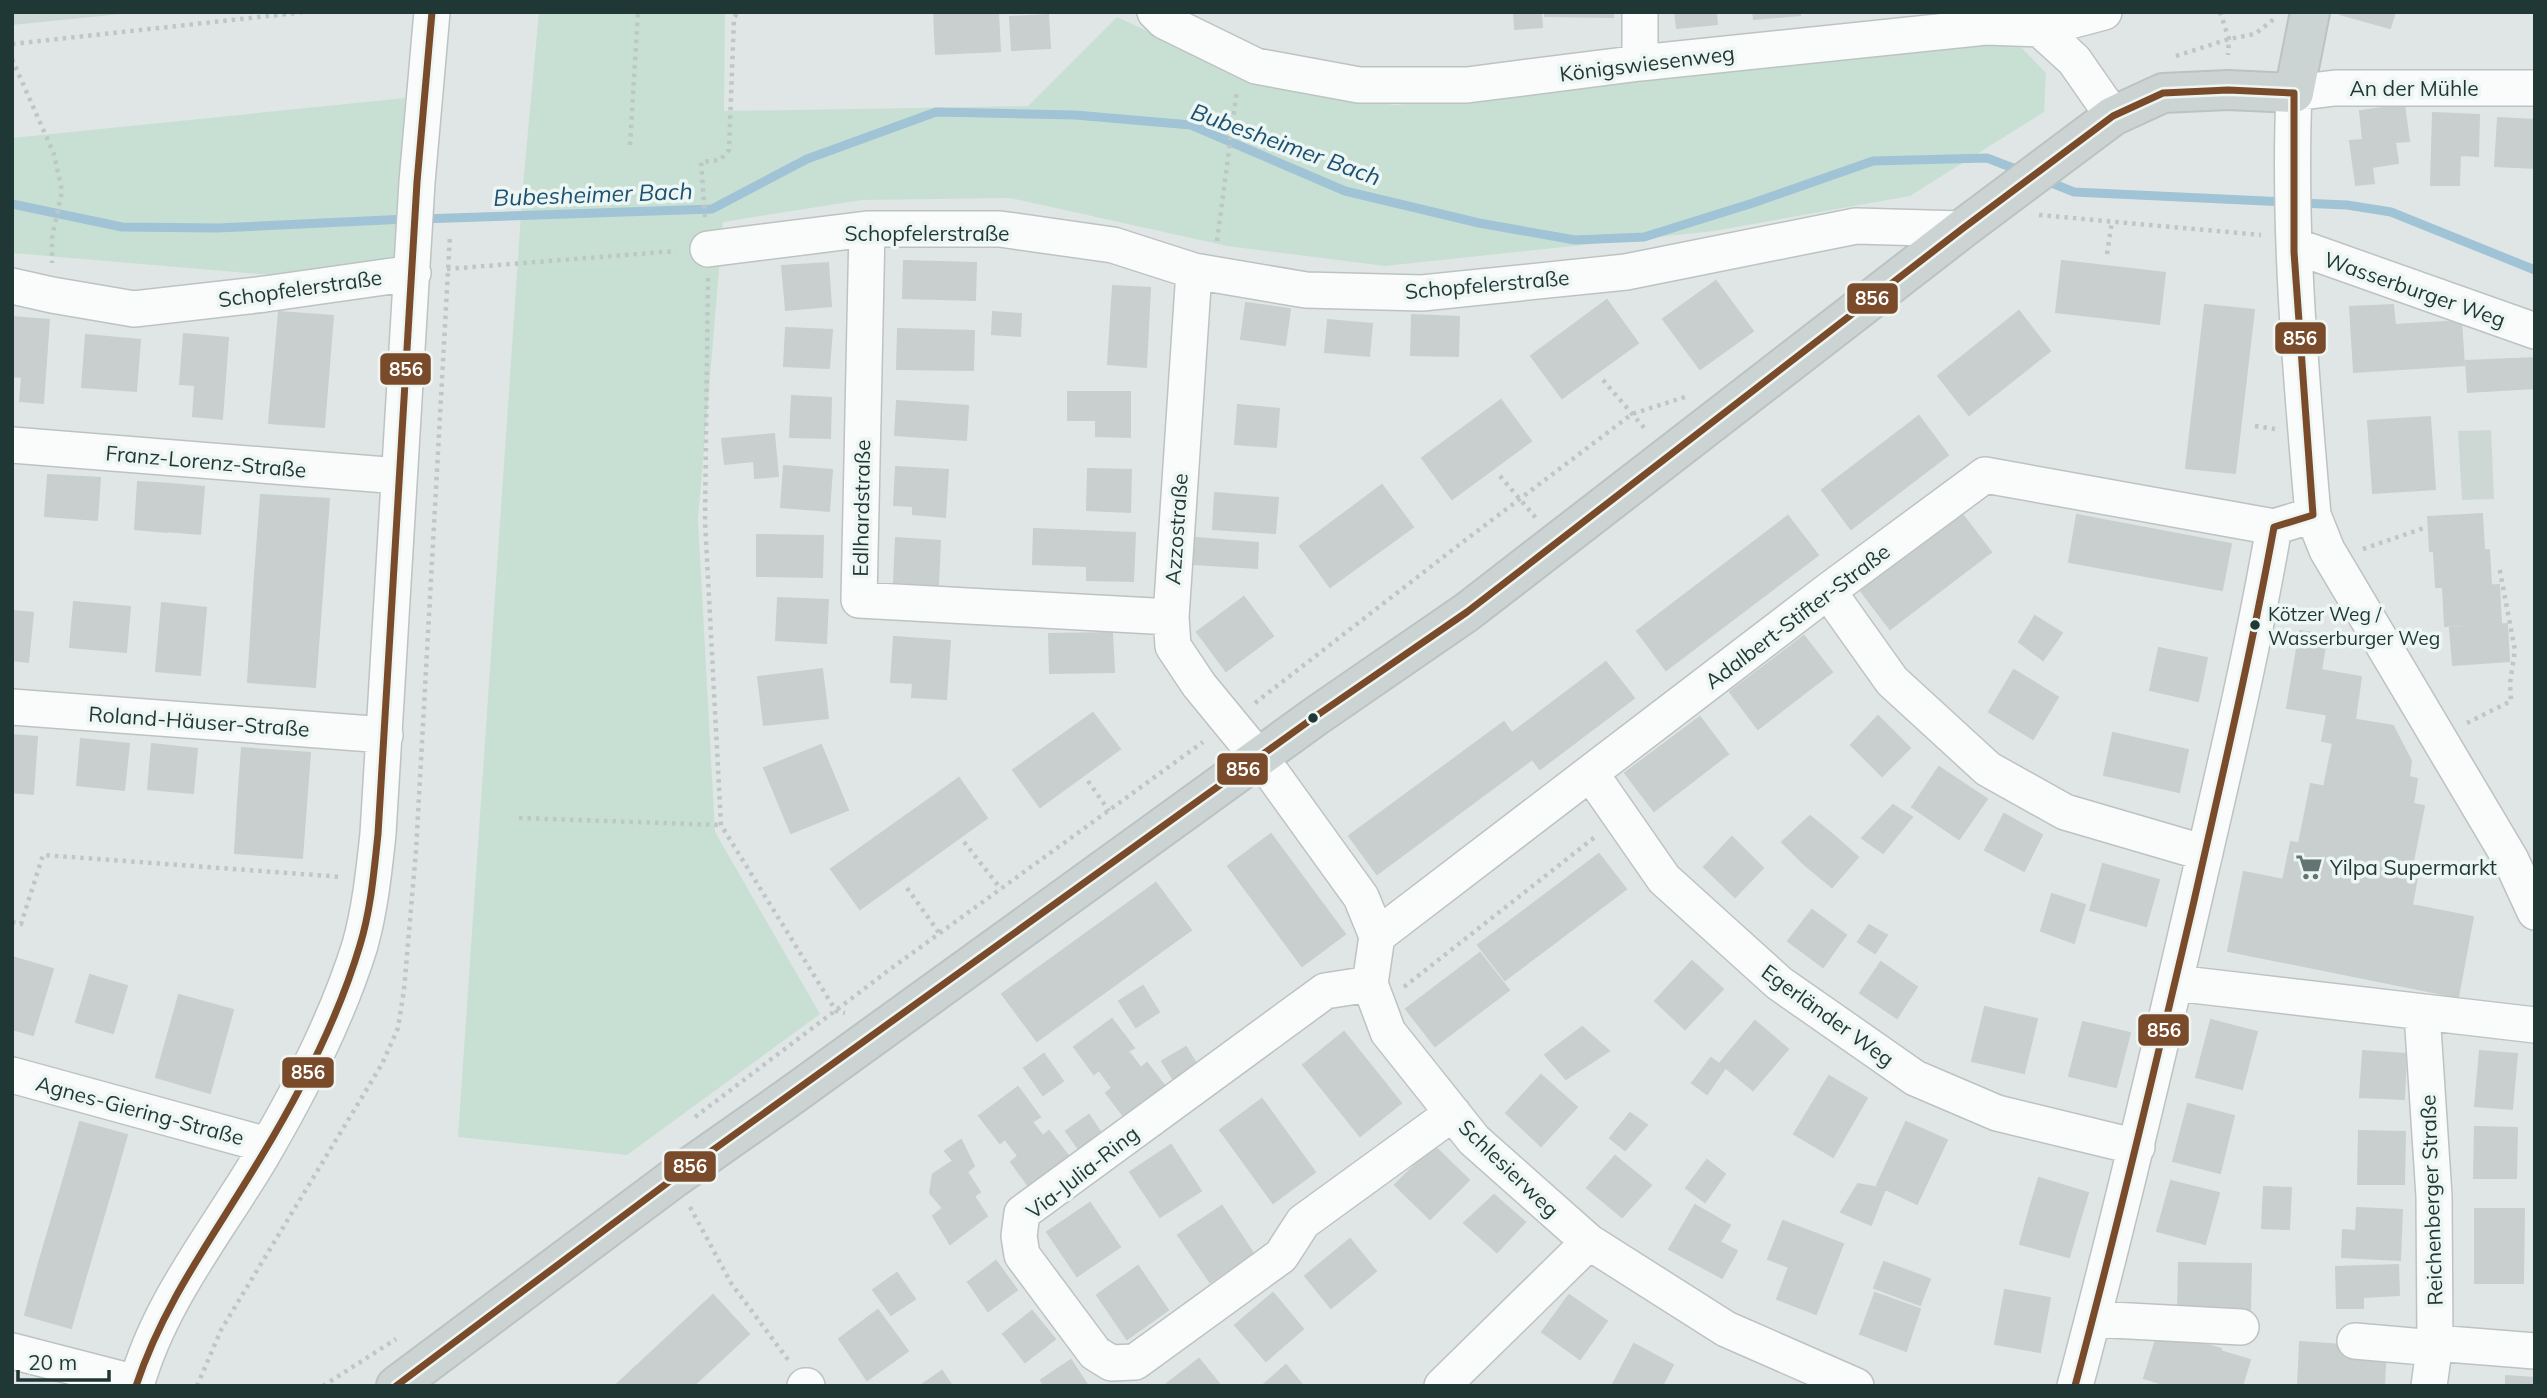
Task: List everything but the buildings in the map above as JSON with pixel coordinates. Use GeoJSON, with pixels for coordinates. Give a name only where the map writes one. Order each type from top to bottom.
{"type":"FeatureCollection","features":[{"type":"Feature","properties":{"kind":"main road"},"geometry":{"type":"LineString","coordinates":[[396,1386],[674,1178],[1258,758],[1468,612],[1962,229],[2018,206],[2056,159],[2113,116],[2163,93],[2228,90],[2294,93],[2310,12]]}},
{"type":"Feature","properties":{"kind":"street"},"geometry":{"type":"LineString","coordinates":[[13,1353],[136,1385],[162,1321],[267,1145],[315,1056],[338,1004],[360,943],[373,879],[385,735],[417,182],[432,12]]}},
{"type":"Feature","properties":{"kind":"street","name":"Königswiesenweg"},"geometry":{"type":"LineString","coordinates":[[1155,12],[1164,21],[1256,65],[1359,85],[1467,85],[1640,62],[1986,27],[2040,29],[2104,12]]}},
{"type":"Feature","properties":{"kind":"street"},"geometry":{"type":"LineString","coordinates":[[1640,12],[1640,62]]}},
{"type":"Feature","properties":{"kind":"street"},"geometry":{"type":"LineString","coordinates":[[2040,29],[2074,60],[2113,116]]}},
{"type":"Feature","properties":{"kind":"street","name":"An der Mühle"},"geometry":{"type":"LineString","coordinates":[[2294,93],[2335,88],[2535,88]]}},
{"type":"Feature","properties":{"kind":"street","name":"Wasserburger Weg"},"geometry":{"type":"LineString","coordinates":[[2294,93],[2294,236],[2314,515],[2333,559],[2511,860],[2535,912]]}},
{"type":"Feature","properties":{"kind":"street","name":"Schopfelerstraße"},"geometry":{"type":"LineString","coordinates":[[706,233],[1000,229],[1113,245],[1203,272],[1306,290],[1422,293],[1626,272],[1856,226],[1962,229]]}},
{"type":"Feature","properties":{"kind":"street","name":"Edlhardstraße"},"geometry":{"type":"LineString","coordinates":[[867,229],[859,600],[1171,617]]}},
{"type":"Feature","properties":{"kind":"street","name":"Wasserburger Weg"},"geometry":{"type":"LineString","coordinates":[[2294,236],[2535,331]]}},
{"type":"Feature","properties":{"kind":"street","name":"Schopfelerstraße"},"geometry":{"type":"LineString","coordinates":[[12,286],[134,309],[265,294],[413,260]]}},
{"type":"Feature","properties":{"kind":"street","name":"Azzostraße"},"geometry":{"type":"LineString","coordinates":[[1203,272],[1171,617],[1173,646],[1199,685],[1258,758]]}},
{"type":"Feature","properties":{"kind":"street","name":"Franz-Lorenz-Straße"},"geometry":{"type":"LineString","coordinates":[[12,445],[399,476]]}},
{"type":"Feature","properties":{"kind":"street","name":"Adalbert-Stifter-Straße"},"geometry":{"type":"LineString","coordinates":[[1377,936],[1985,475],[2274,527]]}},
{"type":"Feature","properties":{"kind":"street"},"geometry":{"type":"LineString","coordinates":[[2075,1386],[2137,1147],[2175,983],[2258,620],[2274,527],[2314,515]]}},
{"type":"Feature","properties":{"kind":"street"},"geometry":{"type":"LineString","coordinates":[[1828,592],[1892,681],[1988,769],[2065,812],[2205,853]]}},
{"type":"Feature","properties":{"kind":"street","name":"Roland-Häuser-Straße"},"geometry":{"type":"LineString","coordinates":[[12,707],[385,735]]}},
{"type":"Feature","properties":{"kind":"street"},"geometry":{"type":"LineString","coordinates":[[1258,758],[1361,897],[1377,936],[1374,995]]}},
{"type":"Feature","properties":{"kind":"street","name":"Egerländer Weg"},"geometry":{"type":"LineString","coordinates":[[1591,774],[1664,879],[1779,983],[1915,1079],[1997,1113],[2137,1147]]}},
{"type":"Feature","properties":{"kind":"street"},"geometry":{"type":"LineString","coordinates":[[2175,983],[2535,1026]]}},
{"type":"Feature","properties":{"kind":"street","name":"Via-Julia-Ring"},"geometry":{"type":"LineString","coordinates":[[1374,995],[1325,991],[1022,1213],[1019,1236],[1022,1255],[1095,1353],[1111,1363],[1135,1362],[1281,1256],[1303,1222],[1453,1113]]}},
{"type":"Feature","properties":{"kind":"street","name":"Schlesierweg"},"geometry":{"type":"LineString","coordinates":[[1374,995],[1388,1032],[1474,1140],[1589,1242],[1726,1329],[1856,1386]]}},
{"type":"Feature","properties":{"kind":"street","name":"Reichenberger Straße"},"geometry":{"type":"LineString","coordinates":[[2422,1013],[2434,1189],[2435,1346],[2429,1386]]}},
{"type":"Feature","properties":{"kind":"street","name":"Agnes-Giering-Straße"},"geometry":{"type":"LineString","coordinates":[[12,1075],[267,1145]]}},
{"type":"Feature","properties":{"kind":"street"},"geometry":{"type":"LineString","coordinates":[[1443,1386],[1589,1242]]}},
{"type":"Feature","properties":{"kind":"street"},"geometry":{"type":"LineString","coordinates":[[2093,1319],[2241,1327]]}},
{"type":"Feature","properties":{"kind":"street"},"geometry":{"type":"LineString","coordinates":[[2355,1341],[2535,1351]]}},
{"type":"Feature","properties":{"kind":"path"},"geometry":{"type":"LineString","coordinates":[[12,44],[305,12]]}},
{"type":"Feature","properties":{"kind":"path"},"geometry":{"type":"LineString","coordinates":[[631,145],[638,12]]}},
{"type":"Feature","properties":{"kind":"path"},"geometry":{"type":"LineString","coordinates":[[738,12],[734,18],[729,150],[720,160],[701,162],[706,233],[705,521],[721,825],[836,1011],[1230,723],[1451,551],[1632,415],[1692,392]]}},
{"type":"Feature","properties":{"kind":"path"},"geometry":{"type":"LineString","coordinates":[[2229,39],[2255,34],[2276,17],[2278,12]]}},
{"type":"Feature","properties":{"kind":"path"},"geometry":{"type":"LineString","coordinates":[[1203,272],[1241,58]]}},
{"type":"Feature","properties":{"kind":"path"},"geometry":{"type":"LineString","coordinates":[[12,59],[54,154],[62,191],[52,238]]}},
{"type":"Feature","properties":{"kind":"path"},"geometry":{"type":"LineString","coordinates":[[2018,206],[2112,221],[2294,236]]}},
{"type":"Feature","properties":{"kind":"path"},"geometry":{"type":"LineString","coordinates":[[2107,254],[2112,221]]}},
{"type":"Feature","properties":{"kind":"path","name":"Schopfelerstraße"},"geometry":{"type":"LineString","coordinates":[[413,260],[706,233]]}},
{"type":"Feature","properties":{"kind":"path"},"geometry":{"type":"LineString","coordinates":[[1603,380],[1669,456]]}},
{"type":"Feature","properties":{"kind":"path"},"geometry":{"type":"LineString","coordinates":[[1500,476],[1556,544]]}},
{"type":"Feature","properties":{"kind":"path"},"geometry":{"type":"LineString","coordinates":[[2333,559],[2424,528]]}},
{"type":"Feature","properties":{"kind":"path"},"geometry":{"type":"LineString","coordinates":[[2438,738],[2511,701],[2510,683],[2515,650],[2499,566]]}},
{"type":"Feature","properties":{"kind":"path"},"geometry":{"type":"LineString","coordinates":[[1088,780],[1109,811]]}},
{"type":"Feature","properties":{"kind":"path"},"geometry":{"type":"LineString","coordinates":[[1374,995],[1621,817]]}},
{"type":"Feature","properties":{"kind":"path"},"geometry":{"type":"LineString","coordinates":[[519,818],[721,825]]}},
{"type":"Feature","properties":{"kind":"path"},"geometry":{"type":"LineString","coordinates":[[964,842],[1001,889]]}},
{"type":"Feature","properties":{"kind":"path"},"geometry":{"type":"LineString","coordinates":[[12,922],[21,924],[43,855],[373,879]]}},
{"type":"Feature","properties":{"kind":"path"},"geometry":{"type":"LineString","coordinates":[[907,888],[940,934]]}},
{"type":"Feature","properties":{"kind":"path"},"geometry":{"type":"LineString","coordinates":[[674,1178],[732,1283],[806,1385]]}},
{"type":"Feature","properties":{"kind":"shaded area"},"geometry":{"type":"Polygon","coordinates":[[[12,12],[141,12],[12,25],[12,12]]]}},
{"type":"Feature","properties":{"kind":"shaded area"},"geometry":{"type":"Polygon","coordinates":[[[2491,430],[2494,499],[2462,500],[2458,431],[2491,430]]]}},
{"type":"Feature","properties":{"kind":"green space"},"geometry":{"type":"Polygon","coordinates":[[[539,12],[725,12],[724,111],[1028,106],[1117,17],[1265,86],[1395,105],[2016,42],[2046,73],[2044,112],[1910,196],[1714,231],[1385,266],[1227,246],[1010,198],[862,200],[723,222],[698,520],[715,832],[820,1014],[627,1155],[458,1137],[523,185],[539,12]]]}},
{"type":"Feature","properties":{"kind":"green space"},"geometry":{"type":"Polygon","coordinates":[[[405,98],[401,257],[272,275],[12,253],[12,138],[405,98]]]}},
{"type":"Feature","properties":{"kind":"waterway","name":"Bubesheimer Bach"},"geometry":{"type":"LineString","coordinates":[[421,219],[712,209],[807,159],[936,112],[1075,115],[1191,125],[1345,191],[1479,223],[1575,240],[1644,237],[1873,161],[1987,158],[2021,171]]}},
{"type":"Feature","properties":{"kind":"waterway","name":"Bubesheimer Bach"},"geometry":{"type":"LineString","coordinates":[[2044,180],[2074,192],[2286,202]]}},
{"type":"Feature","properties":{"kind":"waterway","name":"Bubesheimer Bach"},"geometry":{"type":"LineString","coordinates":[[2300,203],[2347,205],[2391,212],[2535,270]]}},
{"type":"Feature","properties":{"kind":"waterway","name":"Bubesheimer Bach"},"geometry":{"type":"LineString","coordinates":[[12,204],[122,227],[218,228],[407,219]]}},
{"type":"Feature","properties":{"kind":"transit line","name":"856"},"geometry":{"type":"LineString","coordinates":[[136,1386],[176,1296],[276,1132],[317,1054],[351,973],[367,918],[378,834],[417,182],[432,12]]}},
{"type":"Feature","properties":{"kind":"transit line","name":"856"},"geometry":{"type":"LineString","coordinates":[[396,1386],[674,1178],[1316,716],[1467,612],[1962,229],[2113,116],[2163,93],[2228,90],[2294,93],[2294,252],[2313,515],[2274,527],[2246,668],[2194,901],[2122,1205],[2075,1386]]}},
{"type":"Feature","properties":{"kind":"place","name":"Kötzer Weg / Wasserburger Weg"},"geometry":{"type":"Point","coordinates":[2255,625]}},
{"type":"Feature","properties":{"kind":"place","name":"Yilpa Supermarkt"},"geometry":{"type":"Point","coordinates":[2309,867]}}]}
